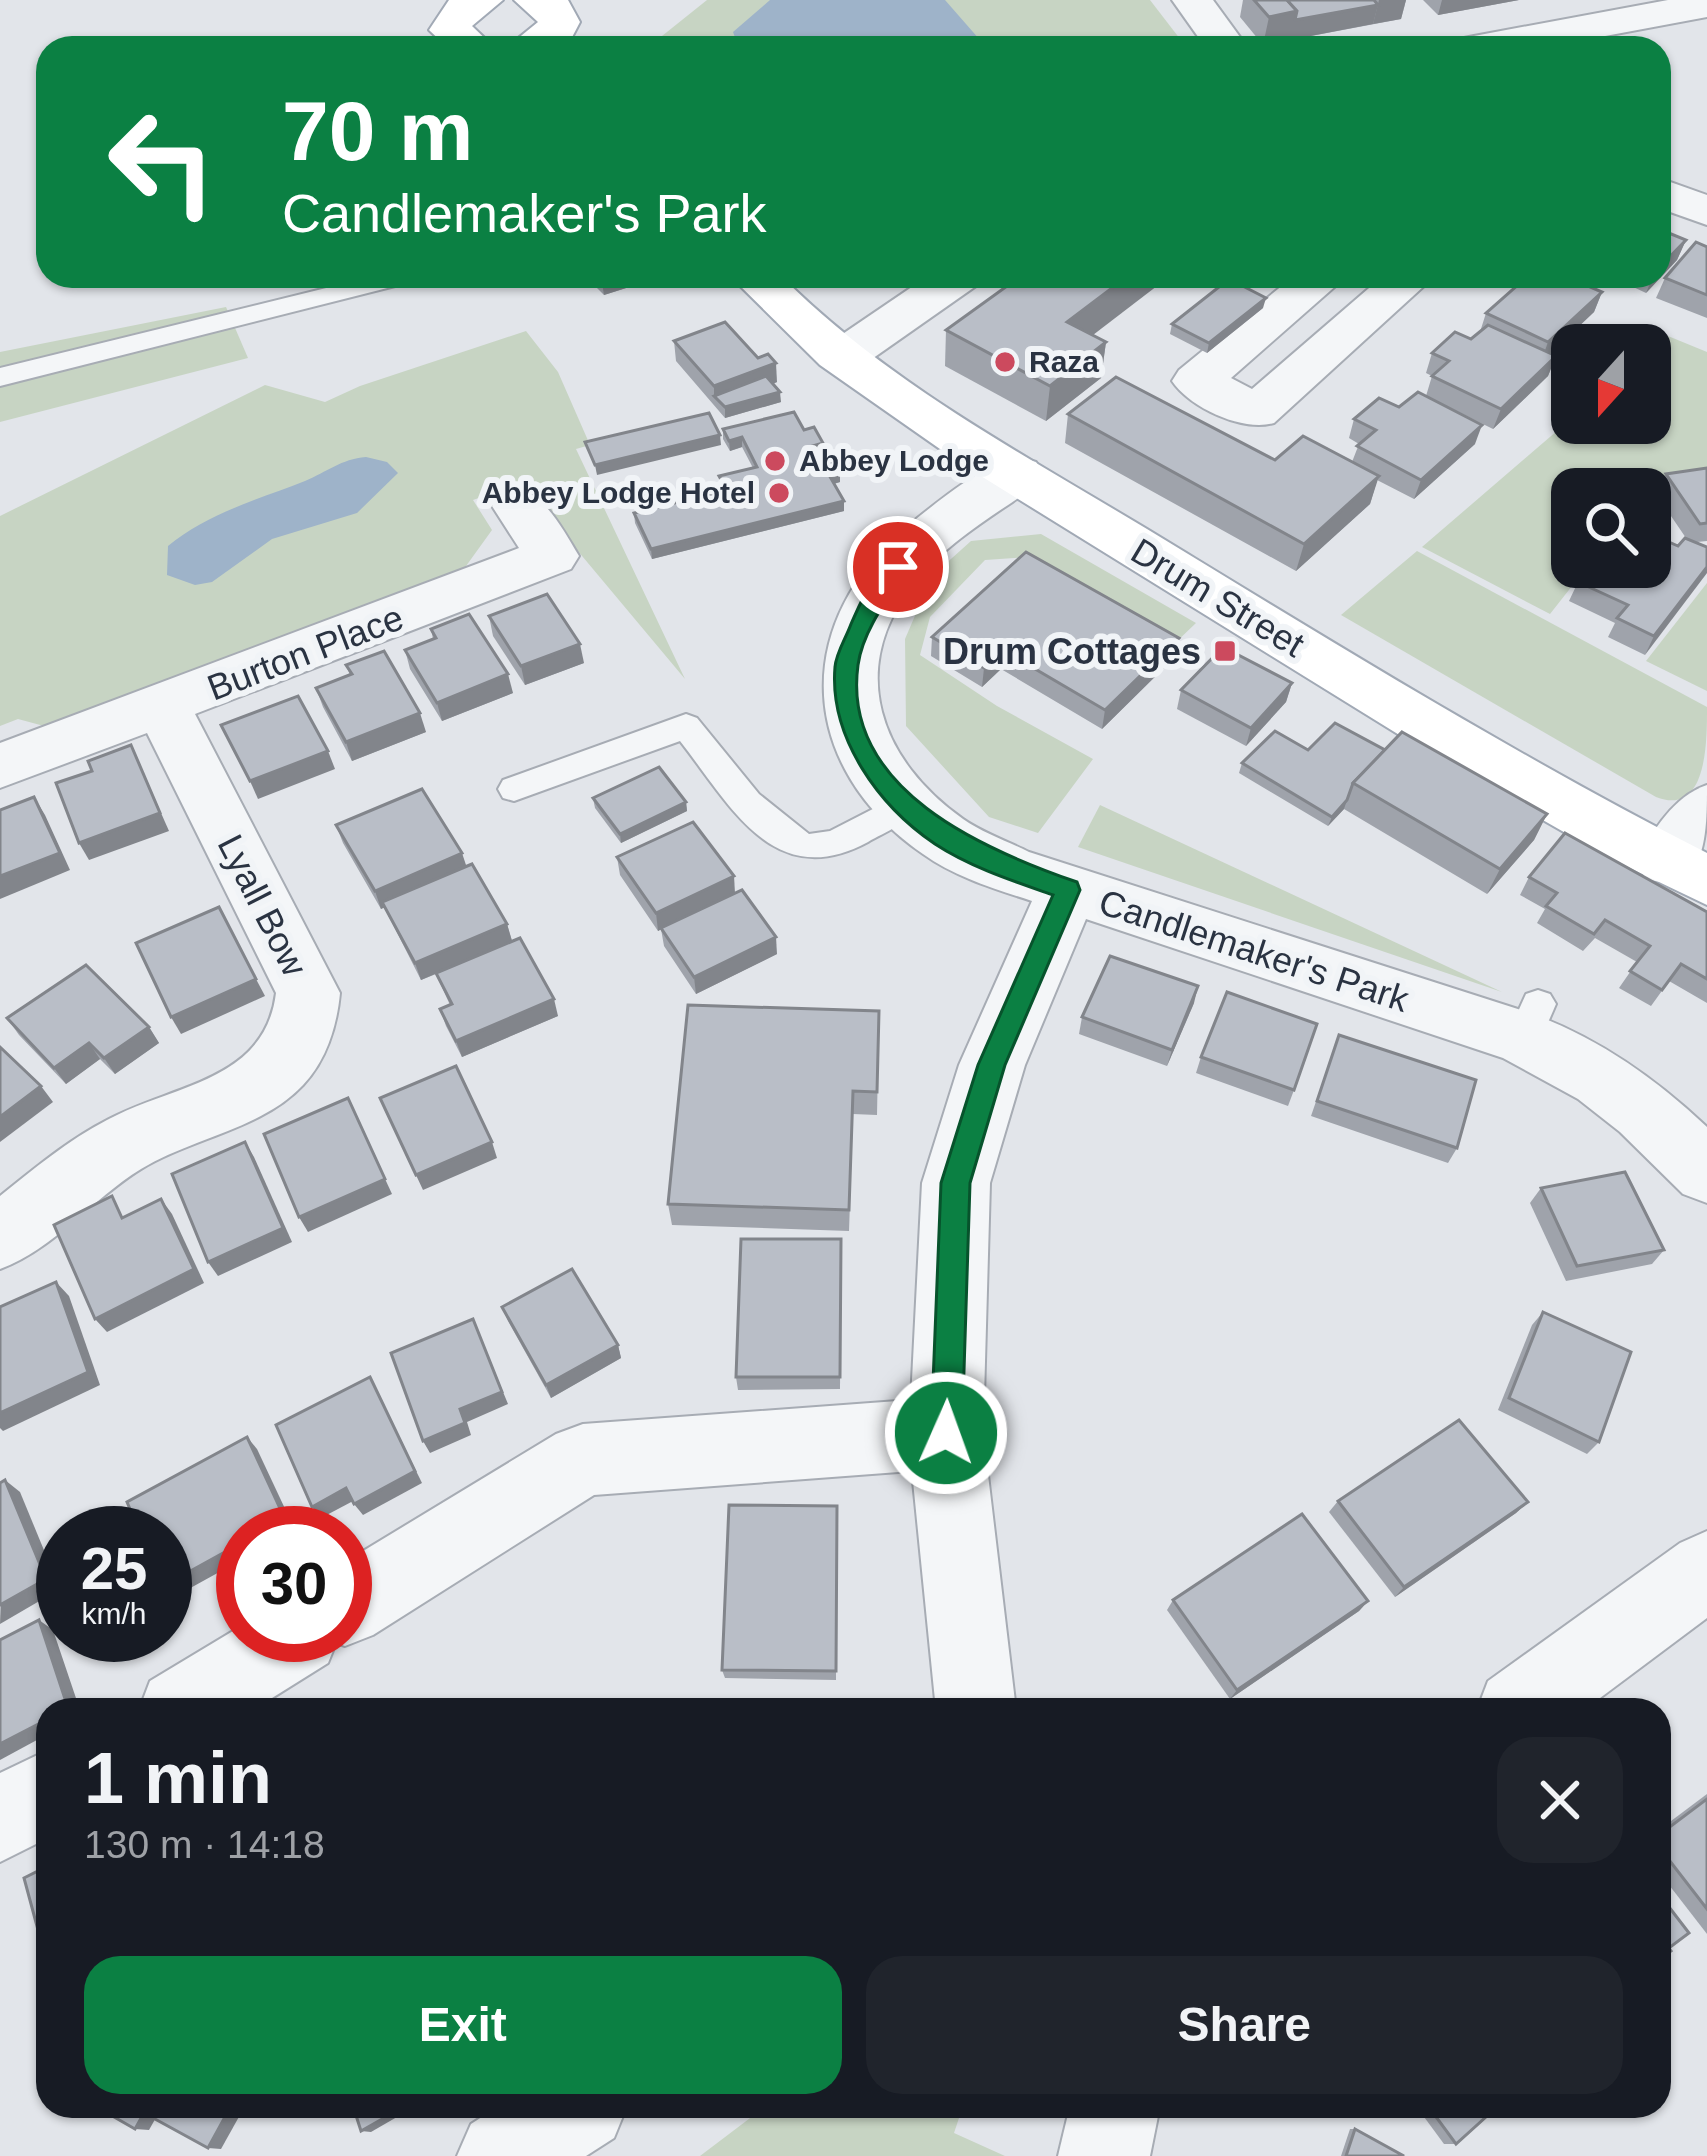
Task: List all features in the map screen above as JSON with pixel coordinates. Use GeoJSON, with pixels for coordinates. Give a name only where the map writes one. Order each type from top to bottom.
{"type":"FeatureCollection","features":[{"type":"Feature","properties":{"kind":"main road"},"geometry":{"type":"LineString","coordinates":[[534,0],[553,8],[559,22],[550,36]]}},
{"type":"Feature","properties":{"kind":"main road"},"geometry":{"type":"LineString","coordinates":[[457,36],[450,31],[457,13],[471,2]]}},
{"type":"Feature","properties":{"kind":"main road","name":"Drum Street"},"geometry":{"type":"LineString","coordinates":[[767,288],[842,357],[927,419],[1280,636],[1687,871]]}},
{"type":"Feature","properties":{"kind":"street"},"geometry":{"type":"LineString","coordinates":[[1192,0],[1218,36]]}},
{"type":"Feature","properties":{"kind":"street"},"geometry":{"type":"LineString","coordinates":[[1545,36],[1707,5]]}},
{"type":"Feature","properties":{"kind":"street"},"geometry":{"type":"LineString","coordinates":[[1671,197],[1707,211]]}},
{"type":"Feature","properties":{"kind":"street"},"geometry":{"type":"LineString","coordinates":[[842,357],[942,288]]}},
{"type":"Feature","properties":{"kind":"street"},"geometry":{"type":"LineString","coordinates":[[1309,288],[1197,381],[1256,412],[1398,288]]}},
{"type":"Feature","properties":{"kind":"street","name":"Candlemaker's Park"},"geometry":{"type":"LineString","coordinates":[[1018,474],[898,567],[859,627],[847,664],[849,710],[866,756],[904,805],[945,838],[1068,890],[1531,1021],[1647,1109],[1707,1173]]}},
{"type":"Feature","properties":{"kind":"street","name":"Burton Place"},"geometry":{"type":"LineString","coordinates":[[0,766],[552,556],[518,506]]}},
{"type":"Feature","properties":{"kind":"street","name":"Lyall Bow"},"geometry":{"type":"LineString","coordinates":[[0,1238],[93,1163],[135,1138],[268,1076],[296,1048],[305,1024],[308,993],[163,706]]}},
{"type":"Feature","properties":{"kind":"street"},"geometry":{"type":"LineString","coordinates":[[1687,871],[1707,808]]}},
{"type":"Feature","properties":{"kind":"street"},"geometry":{"type":"LineString","coordinates":[[975,1698],[946,1433],[956,1183],[992,1065],[1068,890]]}},
{"type":"Feature","properties":{"kind":"street"},"geometry":{"type":"LineString","coordinates":[[372,1590],[584,1460],[946,1433]]}},
{"type":"Feature","properties":{"kind":"street"},"geometry":{"type":"LineString","coordinates":[[1533,1698],[1707,1570]]}},
{"type":"Feature","properties":{"kind":"street"},"geometry":{"type":"LineString","coordinates":[[198,1698],[256,1662]]}},
{"type":"Feature","properties":{"kind":"street"},"geometry":{"type":"LineString","coordinates":[[0,1820],[36,1798]]}},
{"type":"Feature","properties":{"kind":"street"},"geometry":{"type":"LineString","coordinates":[[503,2156],[563,2118]]}},
{"type":"Feature","properties":{"kind":"street"},"geometry":{"type":"LineString","coordinates":[[1104,2156],[1112,2118]]}},
{"type":"Feature","properties":{"kind":"lane"},"geometry":{"type":"LineString","coordinates":[[0,377],[358,288]]}},
{"type":"Feature","properties":{"kind":"lane"},"geometry":{"type":"LineString","coordinates":[[514,789],[686,727],[772,829],[795,846],[819,848],[904,805]]}},
{"type":"Feature","properties":{"kind":"green space"},"geometry":{"type":"Polygon","coordinates":[[[707,0],[1150,0],[1178,36],[662,36],[707,0]]]}},
{"type":"Feature","properties":{"kind":"green space"},"geometry":{"type":"Polygon","coordinates":[[[226,307],[248,358],[0,422],[0,352],[226,307]]]}},
{"type":"Feature","properties":{"kind":"green space"},"geometry":{"type":"Polygon","coordinates":[[[526,331],[558,372],[590,445],[576,449],[685,679],[521,483],[473,500],[492,530],[461,573],[44,726],[18,719],[0,726],[0,516],[265,385],[325,402],[526,331]]]}},
{"type":"Feature","properties":{"kind":"green space"},"geometry":{"type":"Polygon","coordinates":[[[1671,337],[1707,352],[1707,480],[1671,485],[1671,468],[1551,468],[1551,588],[1570,588],[1550,614],[1422,547],[1551,436],[1551,444],[1671,444],[1671,337]]]}},
{"type":"Feature","properties":{"kind":"green space"},"geometry":{"type":"Polygon","coordinates":[[[1041,534],[1196,623],[1173,645],[1027,557],[985,560],[930,617],[920,655],[997,706],[1093,759],[1038,833],[989,817],[906,726],[905,639],[932,576],[971,541],[1041,534]]]}},
{"type":"Feature","properties":{"kind":"green space"},"geometry":{"type":"Polygon","coordinates":[[[1417,551],[1707,707],[1704,757],[1695,787],[1673,800],[1656,797],[1341,615],[1417,551]]]}},
{"type":"Feature","properties":{"kind":"green space"},"geometry":{"type":"Polygon","coordinates":[[[1707,583],[1707,691],[1646,661],[1707,583]]]}},
{"type":"Feature","properties":{"kind":"green space"},"geometry":{"type":"Polygon","coordinates":[[[1100,805],[1502,992],[1078,847],[1100,805]]]}},
{"type":"Feature","properties":{"kind":"green space"},"geometry":{"type":"Polygon","coordinates":[[[750,2118],[959,2118],[954,2133],[1005,2156],[700,2156],[750,2118]]]}},
{"type":"Feature","properties":{"kind":"water"},"geometry":{"type":"Polygon","coordinates":[[[770,0],[945,0],[976,36],[734,36],[733,32],[770,0]]]}},
{"type":"Feature","properties":{"kind":"water"},"geometry":{"type":"Polygon","coordinates":[[[366,457],[387,462],[398,473],[357,513],[272,539],[212,582],[195,585],[167,575],[168,546],[200,525],[366,457]]]}},
{"type":"Feature","properties":{"kind":"building"},"geometry":{"type":"Polygon","coordinates":[[[1254,0],[1287,0],[1297,11],[1269,17],[1254,0]]]}},
{"type":"Feature","properties":{"kind":"building"},"geometry":{"type":"Polygon","coordinates":[[[1287,0],[1374,0],[1378,5],[1295,20],[1297,11],[1287,0]]]}},
{"type":"Feature","properties":{"kind":"building"},"geometry":{"type":"Polygon","coordinates":[[[1671,234],[1686,240],[1671,256],[1671,234]]]}},
{"type":"Feature","properties":{"kind":"building"},"geometry":{"type":"Polygon","coordinates":[[[1696,242],[1707,247],[1707,295],[1671,280],[1671,271],[1696,242]]]}},
{"type":"Feature","properties":{"kind":"building"},"geometry":{"type":"Polygon","coordinates":[[[1004,288],[1112,288],[1067,322],[1106,342],[1050,386],[946,330],[1004,288]]]}},
{"type":"Feature","properties":{"kind":"building"},"geometry":{"type":"Polygon","coordinates":[[[1218,288],[1247,288],[1266,298],[1209,343],[1172,324],[1218,288]]]}},
{"type":"Feature","properties":{"kind":"building"},"geometry":{"type":"Polygon","coordinates":[[[1514,288],[1602,292],[1567,324],[1551,324],[1548,342],[1486,313],[1514,288]]]}},
{"type":"Feature","properties":{"kind":"building"},"geometry":{"type":"Polygon","coordinates":[[[725,322],[758,358],[768,354],[776,363],[714,386],[674,341],[725,322]]]}},
{"type":"Feature","properties":{"kind":"building"},"geometry":{"type":"Polygon","coordinates":[[[1488,325],[1551,354],[1551,361],[1501,409],[1432,376],[1449,361],[1432,353],[1455,332],[1471,339],[1488,325]]]}},
{"type":"Feature","properties":{"kind":"building"},"geometry":{"type":"Polygon","coordinates":[[[766,376],[780,392],[725,407],[714,396],[766,376]]]}},
{"type":"Feature","properties":{"kind":"building"},"geometry":{"type":"Polygon","coordinates":[[[1116,377],[1275,460],[1303,436],[1379,476],[1304,544],[1068,414],[1116,377]]]}},
{"type":"Feature","properties":{"kind":"building"},"geometry":{"type":"Polygon","coordinates":[[[1418,392],[1482,425],[1421,480],[1357,446],[1376,430],[1354,419],[1379,398],[1399,407],[1418,392]]]}},
{"type":"Feature","properties":{"kind":"building","name":"Abbey Lodge Hotel"},"geometry":{"type":"Polygon","coordinates":[[[794,412],[804,430],[814,427],[823,443],[813,446],[823,463],[834,461],[840,472],[829,475],[844,501],[651,549],[634,513],[727,490],[719,476],[757,467],[742,437],[729,441],[723,429],[794,412]]]}},
{"type":"Feature","properties":{"kind":"building"},"geometry":{"type":"Polygon","coordinates":[[[709,413],[720,435],[595,465],[585,442],[709,413]]]}},
{"type":"Feature","properties":{"kind":"building"},"geometry":{"type":"Polygon","coordinates":[[[1707,468],[1707,523],[1700,524],[1671,481],[1671,473],[1707,468]]]}},
{"type":"Feature","properties":{"kind":"building"},"geometry":{"type":"Polygon","coordinates":[[[1685,538],[1707,547],[1707,567],[1654,636],[1617,618],[1628,605],[1591,588],[1671,588],[1671,543],[1678,546],[1685,538]]]}},
{"type":"Feature","properties":{"kind":"building"},"geometry":{"type":"Polygon","coordinates":[[[1026,552],[1179,638],[1105,710],[1003,650],[984,668],[932,637],[1026,552]]]}},
{"type":"Feature","properties":{"kind":"building"},"geometry":{"type":"Polygon","coordinates":[[[547,594],[580,644],[521,666],[489,616],[547,594]]]}},
{"type":"Feature","properties":{"kind":"building"},"geometry":{"type":"Polygon","coordinates":[[[469,614],[508,674],[437,703],[405,650],[436,638],[431,629],[469,614]]]}},
{"type":"Feature","properties":{"kind":"building"},"geometry":{"type":"Polygon","coordinates":[[[1223,647],[1292,683],[1251,728],[1181,690],[1223,647]]]}},
{"type":"Feature","properties":{"kind":"building"},"geometry":{"type":"Polygon","coordinates":[[[384,651],[420,713],[346,742],[316,688],[352,674],[346,665],[384,651]]]}},
{"type":"Feature","properties":{"kind":"building"},"geometry":{"type":"Polygon","coordinates":[[[298,696],[328,751],[250,781],[221,725],[298,696]]]}},
{"type":"Feature","properties":{"kind":"building"},"geometry":{"type":"Polygon","coordinates":[[[1335,723],[1385,750],[1353,783],[1347,800],[1332,817],[1242,763],[1275,731],[1308,750],[1335,723]]]}},
{"type":"Feature","properties":{"kind":"building"},"geometry":{"type":"Polygon","coordinates":[[[1402,732],[1547,814],[1500,869],[1353,783],[1402,732]]]}},
{"type":"Feature","properties":{"kind":"building"},"geometry":{"type":"Polygon","coordinates":[[[131,745],[160,813],[79,843],[56,783],[92,771],[88,761],[131,745]]]}},
{"type":"Feature","properties":{"kind":"building"},"geometry":{"type":"Polygon","coordinates":[[[659,767],[686,802],[620,834],[593,798],[659,767]]]}},
{"type":"Feature","properties":{"kind":"building"},"geometry":{"type":"Polygon","coordinates":[[[422,789],[462,853],[375,891],[336,825],[422,789]]]}},
{"type":"Feature","properties":{"kind":"building"},"geometry":{"type":"Polygon","coordinates":[[[34,797],[60,853],[0,876],[0,810],[34,797]]]}},
{"type":"Feature","properties":{"kind":"building"},"geometry":{"type":"Polygon","coordinates":[[[693,822],[734,876],[656,913],[617,857],[693,822]]]}},
{"type":"Feature","properties":{"kind":"building"},"geometry":{"type":"Polygon","coordinates":[[[1565,833],[1707,912],[1707,979],[1681,964],[1662,990],[1630,971],[1650,946],[1605,920],[1594,934],[1546,906],[1557,893],[1529,877],[1565,833]]]}},
{"type":"Feature","properties":{"kind":"building"},"geometry":{"type":"Polygon","coordinates":[[[472,864],[507,924],[415,963],[382,902],[472,864]]]}},
{"type":"Feature","properties":{"kind":"building"},"geometry":{"type":"Polygon","coordinates":[[[742,890],[776,937],[694,977],[661,928],[742,890]]]}},
{"type":"Feature","properties":{"kind":"building"},"geometry":{"type":"Polygon","coordinates":[[[219,907],[256,979],[171,1017],[136,943],[219,907]]]}},
{"type":"Feature","properties":{"kind":"building"},"geometry":{"type":"Polygon","coordinates":[[[520,938],[554,999],[456,1041],[440,1009],[452,1004],[436,973],[520,938]]]}},
{"type":"Feature","properties":{"kind":"building"},"geometry":{"type":"Polygon","coordinates":[[[1110,956],[1198,986],[1172,1050],[1082,1017],[1110,956]]]}},
{"type":"Feature","properties":{"kind":"building"},"geometry":{"type":"Polygon","coordinates":[[[86,965],[149,1027],[104,1058],[89,1043],[54,1068],[7,1018],[86,965]]]}},
{"type":"Feature","properties":{"kind":"building"},"geometry":{"type":"Polygon","coordinates":[[[1227,992],[1317,1024],[1294,1090],[1201,1057],[1227,992]]]}},
{"type":"Feature","properties":{"kind":"building"},"geometry":{"type":"Polygon","coordinates":[[[688,1005],[879,1011],[877,1092],[853,1091],[849,1210],[668,1204],[688,1005]]]}},
{"type":"Feature","properties":{"kind":"building"},"geometry":{"type":"Polygon","coordinates":[[[1339,1035],[1476,1080],[1457,1148],[1317,1101],[1339,1035]]]}},
{"type":"Feature","properties":{"kind":"building"},"geometry":{"type":"Polygon","coordinates":[[[0,1047],[41,1086],[0,1117],[0,1047]]]}},
{"type":"Feature","properties":{"kind":"building"},"geometry":{"type":"Polygon","coordinates":[[[456,1066],[492,1142],[416,1175],[380,1098],[456,1066]]]}},
{"type":"Feature","properties":{"kind":"building"},"geometry":{"type":"Polygon","coordinates":[[[348,1098],[385,1179],[299,1217],[264,1134],[348,1098]]]}},
{"type":"Feature","properties":{"kind":"building"},"geometry":{"type":"Polygon","coordinates":[[[245,1142],[283,1228],[208,1262],[172,1174],[245,1142]]]}},
{"type":"Feature","properties":{"kind":"building"},"geometry":{"type":"Polygon","coordinates":[[[1625,1172],[1664,1250],[1577,1266],[1541,1188],[1625,1172]]]}},
{"type":"Feature","properties":{"kind":"building"},"geometry":{"type":"Polygon","coordinates":[[[112,1196],[122,1218],[161,1199],[194,1269],[95,1319],[54,1225],[112,1196]]]}},
{"type":"Feature","properties":{"kind":"building"},"geometry":{"type":"Polygon","coordinates":[[[741,1239],[841,1239],[840,1377],[736,1377],[741,1239]]]}},
{"type":"Feature","properties":{"kind":"building"},"geometry":{"type":"Polygon","coordinates":[[[572,1269],[618,1345],[546,1385],[502,1307],[572,1269]]]}},
{"type":"Feature","properties":{"kind":"building"},"geometry":{"type":"Polygon","coordinates":[[[56,1282],[88,1372],[0,1413],[0,1307],[56,1282]]]}},
{"type":"Feature","properties":{"kind":"building"},"geometry":{"type":"Polygon","coordinates":[[[1543,1312],[1631,1352],[1599,1442],[1509,1398],[1543,1312]]]}},
{"type":"Feature","properties":{"kind":"building"},"geometry":{"type":"Polygon","coordinates":[[[473,1319],[502,1392],[460,1409],[465,1423],[423,1441],[391,1353],[473,1319]]]}},
{"type":"Feature","properties":{"kind":"building"},"geometry":{"type":"Polygon","coordinates":[[[370,1377],[415,1471],[354,1504],[346,1488],[312,1506],[276,1425],[370,1377]]]}},
{"type":"Feature","properties":{"kind":"building"},"geometry":{"type":"Polygon","coordinates":[[[1459,1420],[1528,1502],[1404,1587],[1338,1501],[1459,1420]]]}},
{"type":"Feature","properties":{"kind":"building"},"geometry":{"type":"Polygon","coordinates":[[[247,1437],[279,1506],[216,1506],[216,1557],[192,1570],[192,1506],[129,1506],[127,1502],[247,1437]]]}},
{"type":"Feature","properties":{"kind":"building"},"geometry":{"type":"Polygon","coordinates":[[[5,1480],[36,1555],[36,1585],[0,1605],[0,1483],[5,1480]]]}},
{"type":"Feature","properties":{"kind":"building"},"geometry":{"type":"Polygon","coordinates":[[[729,1505],[837,1506],[836,1671],[722,1670],[729,1505]]]}},
{"type":"Feature","properties":{"kind":"building"},"geometry":{"type":"Polygon","coordinates":[[[1302,1514],[1368,1601],[1237,1690],[1173,1600],[1302,1514]]]}},
{"type":"Feature","properties":{"kind":"building"},"geometry":{"type":"Polygon","coordinates":[[[36,1622],[36,1662],[53,1662],[65,1698],[36,1698],[36,1725],[0,1744],[0,1640],[36,1622]]]}},
{"type":"Feature","properties":{"kind":"building"},"geometry":{"type":"Polygon","coordinates":[[[1707,1799],[1707,1909],[1671,1862],[1671,1826],[1707,1799]]]}},
{"type":"Feature","properties":{"kind":"building"},"geometry":{"type":"Polygon","coordinates":[[[36,1872],[36,1922],[24,1878],[36,1872]]]}},
{"type":"Feature","properties":{"kind":"building"},"geometry":{"type":"Polygon","coordinates":[[[1671,1910],[1689,1933],[1671,1946],[1671,1910]]]}},
{"type":"Feature","properties":{"kind":"building"},"geometry":{"type":"Polygon","coordinates":[[[116,2118],[141,2118],[135,2129],[116,2118]]]}},
{"type":"Feature","properties":{"kind":"building"},"geometry":{"type":"Polygon","coordinates":[[[153,2118],[224,2118],[208,2148],[153,2118]]]}},
{"type":"Feature","properties":{"kind":"building"},"geometry":{"type":"Polygon","coordinates":[[[357,2118],[384,2118],[361,2131],[357,2118]]]}},
{"type":"Feature","properties":{"kind":"building"},"geometry":{"type":"Polygon","coordinates":[[[1437,2118],[1485,2118],[1456,2144],[1437,2118]]]}},
{"type":"Feature","properties":{"kind":"building"},"geometry":{"type":"Polygon","coordinates":[[[1355,2129],[1404,2156],[1346,2156],[1355,2129]]]}},
{"type":"Feature","properties":{"kind":"place","name":"Raza"},"geometry":{"type":"Point","coordinates":[1005,362]}},
{"type":"Feature","properties":{"kind":"place","name":"Abbey Lodge"},"geometry":{"type":"Point","coordinates":[775,461]}},
{"type":"Feature","properties":{"kind":"place","name":"Abbey Lodge Hotel"},"geometry":{"type":"Point","coordinates":[779,493]}},
{"type":"Feature","properties":{"kind":"place","name":"Drum Cottages"},"geometry":{"type":"Point","coordinates":[1225,651]}},
{"type":"Feature","properties":{"kind":"route"},"geometry":{"type":"LineString","coordinates":[[898,567],[874,598],[847,664],[849,710],[866,756],[904,805],[945,838],[1068,890],[992,1065],[956,1183],[946,1433]]}}]}
